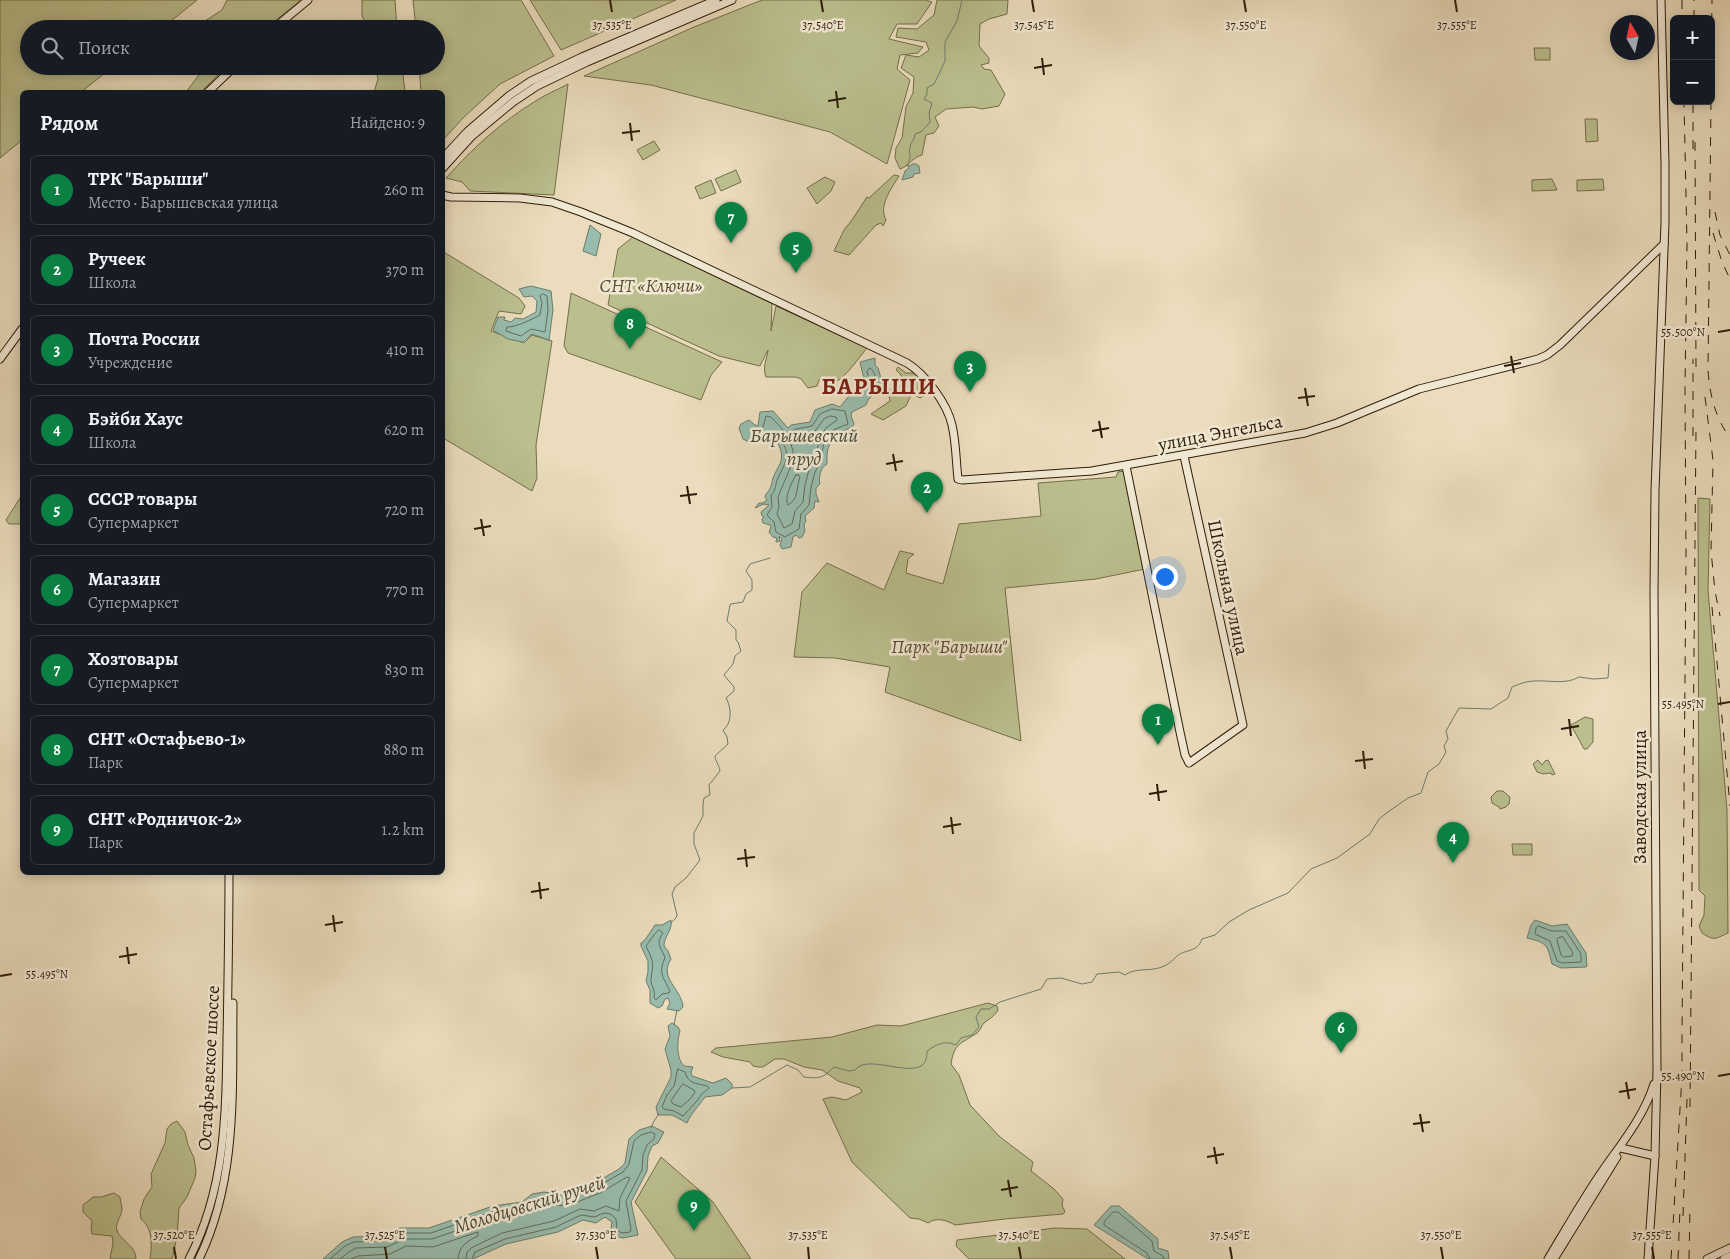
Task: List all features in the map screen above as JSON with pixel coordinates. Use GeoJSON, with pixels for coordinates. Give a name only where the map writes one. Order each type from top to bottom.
{"type":"FeatureCollection","features":[{"type":"Feature","properties":{"kind":"street"},"geometry":{"type":"LineString","coordinates":[[284,20],[308,0]]}},
{"type":"Feature","properties":{"kind":"street"},"geometry":{"type":"LineString","coordinates":[[445,156],[467,132],[510,95],[531,81],[582,57],[716,0]]}},
{"type":"Feature","properties":{"kind":"street"},"geometry":{"type":"LineString","coordinates":[[445,166],[472,136],[513,102],[537,86],[586,62],[732,0]]}},
{"type":"Feature","properties":{"kind":"street","name":"Заводская улица"},"geometry":{"type":"LineString","coordinates":[[1648,1259],[1657,1069],[1654,558],[1664,244],[1665,163],[1661,0]]}},
{"type":"Feature","properties":{"kind":"street"},"geometry":{"type":"LineString","coordinates":[[210,90],[225,75]]}},
{"type":"Feature","properties":{"kind":"street","name":"улица Энгельса"},"geometry":{"type":"LineString","coordinates":[[445,196],[520,198],[552,202],[581,212],[632,233],[907,362],[916,368],[926,379],[950,417],[958,479],[1092,472],[1314,431],[1419,388],[1538,359],[1560,345],[1664,244]]}},
{"type":"Feature","properties":{"kind":"street"},"geometry":{"type":"LineString","coordinates":[[0,359],[20,332]]}},
{"type":"Feature","properties":{"kind":"street","name":"Школьная улица"},"geometry":{"type":"LineString","coordinates":[[1126,466],[1180,732],[1189,763],[1242,725],[1184,456]]}},
{"type":"Feature","properties":{"kind":"street","name":"Остафьевское шоссе"},"geometry":{"type":"LineString","coordinates":[[189,1259],[212,1202],[226,1120],[229,875]]}},
{"type":"Feature","properties":{"kind":"street","name":"Остафьевское шоссе"},"geometry":{"type":"LineString","coordinates":[[200,1255],[220,1198],[226,1174],[230,1142],[233,875]]}},
{"type":"Feature","properties":{"kind":"street"},"geometry":{"type":"LineString","coordinates":[[1554,1259],[1616,1161],[1650,1094],[1657,1069]]}},
{"type":"Feature","properties":{"kind":"street"},"geometry":{"type":"LineString","coordinates":[[1621,1148],[1654,1156]]}},
{"type":"Feature","properties":{"kind":"street"},"geometry":{"type":"LineString","coordinates":[[1548,1259],[1603,1171],[1621,1148]]}},
{"type":"Feature","properties":{"kind":"street"},"geometry":{"type":"LineString","coordinates":[[1707,1259],[1730,1248]]}},
{"type":"Feature","properties":{"kind":"street"},"geometry":{"type":"LineString","coordinates":[[1724,1259],[1730,1256]]}},
{"type":"Feature","properties":{"kind":"green space"},"geometry":{"type":"Polygon","coordinates":[[[0,0],[197,0],[172,20],[20,20],[20,75],[103,75],[84,90],[20,90],[20,142],[0,158],[0,0]]]}},
{"type":"Feature","properties":{"kind":"green space"},"geometry":{"type":"Polygon","coordinates":[[[227,0],[301,0],[276,20],[207,20],[222,10],[227,0]]]}},
{"type":"Feature","properties":{"kind":"green space"},"geometry":{"type":"Polygon","coordinates":[[[362,0],[395,0],[396,20],[364,20],[362,16],[362,0]]]}},
{"type":"Feature","properties":{"kind":"green space"},"geometry":{"type":"Polygon","coordinates":[[[413,0],[521,0],[554,56],[500,84],[464,117],[445,138],[445,90],[421,90],[420,75],[445,75],[445,20],[415,20],[413,0]]]}},
{"type":"Feature","properties":{"kind":"green space"},"geometry":{"type":"Polygon","coordinates":[[[530,0],[676,0],[561,50],[530,0]]]}},
{"type":"Feature","properties":{"kind":"green space"},"geometry":{"type":"Polygon","coordinates":[[[762,0],[926,0],[932,2],[917,24],[897,24],[889,39],[923,47],[918,53],[900,55],[897,69],[910,80],[887,164],[830,132],[651,85],[584,76],[694,27],[762,0]]]}},
{"type":"Feature","properties":{"kind":"green space"},"geometry":{"type":"Polygon","coordinates":[[[937,0],[1008,0],[1007,14],[989,19],[980,24],[979,46],[989,58],[989,63],[981,65],[984,69],[991,70],[1005,94],[999,106],[982,109],[973,107],[946,109],[935,117],[939,126],[934,133],[926,135],[922,155],[900,169],[895,158],[896,148],[902,138],[906,107],[913,93],[914,77],[901,68],[906,55],[919,57],[929,50],[926,42],[896,37],[898,28],[917,29],[934,15],[937,0]]]}},
{"type":"Feature","properties":{"kind":"green space"},"geometry":{"type":"Polygon","coordinates":[[[1534,48],[1550,48],[1550,60],[1535,60],[1534,48]]]}},
{"type":"Feature","properties":{"kind":"green space"},"geometry":{"type":"Polygon","coordinates":[[[199,75],[218,75],[203,90],[188,90],[199,75]]]}},
{"type":"Feature","properties":{"kind":"green space"},"geometry":{"type":"Polygon","coordinates":[[[377,75],[403,75],[405,90],[375,90],[378,79],[377,75]]]}},
{"type":"Feature","properties":{"kind":"green space"},"geometry":{"type":"Polygon","coordinates":[[[568,84],[554,195],[470,191],[462,182],[446,178],[476,147],[498,128],[538,99],[568,84]]]}},
{"type":"Feature","properties":{"kind":"green space"},"geometry":{"type":"Polygon","coordinates":[[[1585,119],[1597,119],[1598,141],[1586,142],[1585,119]]]}},
{"type":"Feature","properties":{"kind":"green space"},"geometry":{"type":"Polygon","coordinates":[[[654,141],[660,150],[643,160],[637,150],[654,141]]]}},
{"type":"Feature","properties":{"kind":"green space"},"geometry":{"type":"Polygon","coordinates":[[[736,170],[741,182],[721,191],[715,179],[736,170]]]}},
{"type":"Feature","properties":{"kind":"green space"},"geometry":{"type":"Polygon","coordinates":[[[894,175],[899,176],[885,203],[884,214],[886,220],[883,226],[881,223],[876,225],[849,255],[834,251],[844,230],[867,197],[869,198],[894,175]]]}},
{"type":"Feature","properties":{"kind":"green space"},"geometry":{"type":"Polygon","coordinates":[[[825,177],[835,182],[831,191],[817,204],[807,188],[825,177]]]}},
{"type":"Feature","properties":{"kind":"green space"},"geometry":{"type":"Polygon","coordinates":[[[1552,179],[1557,190],[1532,191],[1532,180],[1552,179]]]}},
{"type":"Feature","properties":{"kind":"green space"},"geometry":{"type":"Polygon","coordinates":[[[1603,179],[1604,190],[1577,191],[1577,180],[1603,179]]]}},
{"type":"Feature","properties":{"kind":"green space"},"geometry":{"type":"Polygon","coordinates":[[[711,180],[716,193],[700,199],[695,187],[711,180]]]}},
{"type":"Feature","properties":{"kind":"green space","name":"СНТ «Ключи»"},"geometry":{"type":"Polygon","coordinates":[[[633,237],[772,303],[771,331],[776,306],[867,348],[838,381],[832,382],[822,378],[817,386],[808,388],[801,379],[796,377],[766,377],[765,366],[768,350],[760,366],[719,356],[608,305],[618,249],[633,237]]]}},
{"type":"Feature","properties":{"kind":"green space"},"geometry":{"type":"Polygon","coordinates":[[[445,253],[519,298],[525,306],[521,314],[499,311],[491,331],[524,343],[532,335],[552,341],[536,445],[537,478],[532,491],[445,439],[445,253]]]}},
{"type":"Feature","properties":{"kind":"green space"},"geometry":{"type":"Polygon","coordinates":[[[571,293],[722,362],[711,375],[701,400],[568,353],[564,346],[571,293]]]}},
{"type":"Feature","properties":{"kind":"green space"},"geometry":{"type":"Polygon","coordinates":[[[898,367],[906,373],[917,373],[925,381],[930,392],[920,398],[913,394],[911,395],[906,406],[883,420],[871,414],[890,401],[888,391],[903,385],[901,375],[896,370],[898,367]]]}},
{"type":"Feature","properties":{"kind":"green space","name":"Парк \"Барыши\""},"geometry":{"type":"Polygon","coordinates":[[[1125,471],[1145,569],[1096,579],[1005,588],[1021,741],[885,692],[890,667],[835,658],[794,657],[802,592],[827,563],[884,590],[900,551],[914,554],[908,559],[906,573],[943,584],[959,524],[1041,516],[1038,483],[1116,477],[1118,472],[1125,471]]]}},
{"type":"Feature","properties":{"kind":"green space"},"geometry":{"type":"Polygon","coordinates":[[[20,498],[20,524],[9,524],[6,520],[20,498]]]}},
{"type":"Feature","properties":{"kind":"green space"},"geometry":{"type":"Polygon","coordinates":[[[1698,498],[1710,499],[1708,590],[1727,810],[1728,933],[1715,938],[1702,933],[1699,926],[1704,915],[1705,896],[1699,890],[1698,498]]]}},
{"type":"Feature","properties":{"kind":"green space"},"geometry":{"type":"Polygon","coordinates":[[[1585,717],[1593,719],[1593,742],[1587,749],[1584,749],[1571,725],[1585,717]]]}},
{"type":"Feature","properties":{"kind":"green space"},"geometry":{"type":"Polygon","coordinates":[[[1538,760],[1542,765],[1548,760],[1555,774],[1537,772],[1533,764],[1538,760]]]}},
{"type":"Feature","properties":{"kind":"green space"},"geometry":{"type":"Polygon","coordinates":[[[1497,791],[1503,791],[1510,797],[1509,804],[1506,807],[1500,809],[1492,803],[1491,797],[1497,791]]]}},
{"type":"Feature","properties":{"kind":"green space"},"geometry":{"type":"Polygon","coordinates":[[[1512,844],[1532,844],[1532,855],[1513,855],[1512,844]]]}},
{"type":"Feature","properties":{"kind":"green space"},"geometry":{"type":"Polygon","coordinates":[[[988,1003],[997,1006],[998,1010],[984,1023],[978,1032],[956,1048],[951,1064],[959,1075],[970,1105],[1000,1137],[1033,1162],[1031,1171],[1054,1189],[1063,1199],[1062,1205],[1065,1212],[1063,1214],[955,1225],[941,1220],[928,1223],[910,1218],[852,1162],[823,1099],[832,1097],[846,1100],[862,1092],[860,1088],[838,1081],[822,1070],[804,1067],[784,1059],[775,1059],[763,1067],[758,1067],[753,1066],[750,1062],[723,1057],[711,1052],[716,1048],[832,1037],[877,1025],[901,1026],[988,1003]]]}},
{"type":"Feature","properties":{"kind":"green space"},"geometry":{"type":"Polygon","coordinates":[[[177,1121],[185,1132],[194,1158],[195,1178],[187,1197],[179,1208],[177,1237],[172,1259],[150,1259],[150,1232],[141,1219],[140,1212],[144,1199],[152,1187],[151,1174],[165,1143],[167,1129],[177,1121]]]}},
{"type":"Feature","properties":{"kind":"green space"},"geometry":{"type":"Polygon","coordinates":[[[661,1157],[713,1202],[751,1259],[676,1259],[635,1202],[661,1157]]]}},
{"type":"Feature","properties":{"kind":"green space"},"geometry":{"type":"Polygon","coordinates":[[[114,1193],[120,1197],[122,1208],[117,1224],[118,1233],[132,1248],[136,1259],[110,1259],[113,1243],[112,1236],[92,1234],[92,1221],[83,1212],[83,1205],[93,1197],[114,1193]]]}},
{"type":"Feature","properties":{"kind":"green space"},"geometry":{"type":"Polygon","coordinates":[[[1055,1228],[1087,1229],[1125,1259],[969,1259],[956,1246],[957,1240],[1055,1228]]]}},
{"type":"Feature","properties":{"kind":"water"},"geometry":{"type":"Polygon","coordinates":[[[912,164],[919,166],[920,173],[902,180],[905,171],[909,168],[907,165],[910,166],[912,164]]]}},
{"type":"Feature","properties":{"kind":"water"},"geometry":{"type":"Polygon","coordinates":[[[590,225],[601,234],[596,256],[583,251],[590,225]]]}},
{"type":"Feature","properties":{"kind":"water"},"geometry":{"type":"Polygon","coordinates":[[[531,286],[551,291],[553,310],[549,340],[532,334],[523,342],[508,339],[493,330],[498,317],[505,317],[504,320],[511,322],[515,318],[523,319],[536,312],[537,301],[532,296],[524,297],[519,289],[531,286]]]}},
{"type":"Feature","properties":{"kind":"water","name":"Барышевский пруд"},"geometry":{"type":"Polygon","coordinates":[[[875,358],[875,365],[881,378],[879,389],[868,400],[866,405],[852,412],[851,416],[854,424],[852,427],[834,435],[834,440],[828,451],[827,464],[820,472],[820,484],[816,488],[819,502],[815,501],[814,508],[805,516],[805,531],[802,537],[799,538],[796,535],[793,537],[791,547],[782,549],[780,545],[782,539],[779,536],[780,541],[776,542],[777,538],[773,537],[769,532],[770,525],[763,523],[762,519],[764,517],[761,512],[769,505],[764,504],[755,508],[759,503],[767,500],[765,497],[781,462],[782,458],[778,443],[764,440],[749,442],[743,439],[739,428],[741,424],[749,420],[758,426],[760,412],[773,411],[788,428],[791,425],[810,422],[815,410],[832,404],[840,407],[849,396],[849,392],[862,391],[864,379],[860,362],[875,358]]]}},
{"type":"Feature","properties":{"kind":"water"},"geometry":{"type":"Polygon","coordinates":[[[671,920],[671,927],[664,946],[671,959],[667,972],[682,1001],[683,1007],[679,1011],[667,1009],[670,1003],[668,998],[658,1008],[650,1003],[650,990],[646,981],[648,961],[641,946],[641,943],[655,925],[662,925],[671,920]]]}},
{"type":"Feature","properties":{"kind":"water"},"geometry":{"type":"Polygon","coordinates":[[[1535,920],[1552,926],[1567,924],[1586,953],[1587,966],[1561,968],[1552,964],[1545,945],[1539,941],[1527,938],[1531,925],[1535,920]]]}},
{"type":"Feature","properties":{"kind":"water"},"geometry":{"type":"Polygon","coordinates":[[[672,1023],[680,1031],[678,1054],[681,1063],[684,1066],[693,1067],[692,1076],[713,1083],[726,1078],[732,1084],[732,1088],[722,1095],[705,1097],[687,1123],[672,1115],[658,1115],[656,1107],[671,1077],[665,1049],[670,1036],[668,1026],[672,1023]]]}},
{"type":"Feature","properties":{"kind":"water"},"geometry":{"type":"Polygon","coordinates":[[[652,1126],[664,1132],[658,1143],[652,1146],[648,1156],[647,1171],[631,1202],[638,1235],[623,1238],[610,1235],[612,1222],[605,1217],[596,1223],[583,1220],[558,1232],[506,1244],[473,1259],[323,1259],[342,1242],[353,1237],[385,1236],[400,1228],[429,1228],[493,1206],[522,1202],[532,1194],[544,1192],[565,1195],[595,1183],[619,1169],[625,1163],[629,1139],[639,1130],[652,1126]]]}},
{"type":"Feature","properties":{"kind":"water"},"geometry":{"type":"Polygon","coordinates":[[[1111,1206],[1119,1206],[1158,1239],[1158,1248],[1168,1251],[1169,1259],[1148,1259],[1094,1225],[1111,1206]]]}},
{"type":"Feature","properties":{"kind":"waterway","name":"Молодцовский ручей"},"geometry":{"type":"LineString","coordinates":[[907,165],[910,160],[910,150],[915,134],[921,132],[930,122],[929,113],[932,103],[924,99],[927,94],[927,88],[934,84],[945,61],[945,42],[957,21],[962,0]]}},
{"type":"Feature","properties":{"kind":"waterway","name":"Молодцовский ручей"},"geometry":{"type":"LineString","coordinates":[[671,923],[677,915],[672,894],[675,887],[686,878],[700,860],[694,844],[694,833],[703,816],[704,798],[710,795],[709,785],[720,771],[715,756],[728,744],[723,730],[728,724],[730,716],[726,698],[734,691],[734,687],[724,675],[733,664],[735,656],[741,651],[736,640],[736,630],[727,621],[730,605],[743,602],[746,594],[752,590],[752,580],[746,571],[750,564],[770,558]]}},
{"type":"Feature","properties":{"kind":"waterway"},"geometry":{"type":"LineString","coordinates":[[732,1088],[750,1087],[787,1065],[798,1070],[804,1077],[814,1078],[824,1076],[834,1067],[849,1071],[855,1070],[862,1065],[872,1064],[909,1068],[919,1067],[925,1062],[927,1051],[945,1043],[956,1045],[961,1038],[972,1035],[979,1027],[976,1017],[981,1009],[989,1009],[1000,1002],[1041,989],[1047,979],[1061,978],[1082,984],[1092,982],[1097,974],[1119,972],[1125,975],[1134,971],[1164,966],[1180,954],[1194,949],[1202,939],[1215,935],[1229,922],[1249,910],[1288,893],[1311,869],[1337,858],[1370,834],[1379,819],[1388,812],[1408,798],[1421,793],[1428,772],[1439,764],[1446,752],[1444,746],[1448,739],[1446,731],[1459,708],[1491,709],[1508,698],[1512,687],[1526,682],[1563,682],[1579,677],[1593,679],[1608,678],[1609,664]]}},
{"type":"Feature","properties":{"kind":"waterway","name":"Молодцовский ручей"},"geometry":{"type":"LineString","coordinates":[[674,1025],[677,1010]]}},
{"type":"Feature","properties":{"kind":"waterway","name":"Молодцовский ручей"},"geometry":{"type":"LineString","coordinates":[[651,1128],[659,1114]]}},
{"type":"Feature","properties":{"kind":"railway"},"geometry":{"type":"LineString","coordinates":[[1682,0],[1682,15]]}},
{"type":"Feature","properties":{"kind":"railway"},"geometry":{"type":"LineString","coordinates":[[1694,0],[1694,15]]}},
{"type":"Feature","properties":{"kind":"railway"},"geometry":{"type":"LineString","coordinates":[[1711,60],[1712,0]]}},
{"type":"Feature","properties":{"kind":"railway"},"geometry":{"type":"LineString","coordinates":[[1671,1259],[1682,1076],[1687,244],[1684,105]]}},
{"type":"Feature","properties":{"kind":"railway"},"geometry":{"type":"LineString","coordinates":[[1693,105],[1693,149]]}},
{"type":"Feature","properties":{"kind":"railway"},"geometry":{"type":"LineString","coordinates":[[1711,105],[1708,371],[1714,406],[1730,438]]}},
{"type":"Feature","properties":{"kind":"railway"},"geometry":{"type":"LineString","coordinates":[[1695,142],[1696,367]]}},
{"type":"Feature","properties":{"kind":"railway"},"geometry":{"type":"LineString","coordinates":[[1715,212],[1720,235],[1730,255]]}},
{"type":"Feature","properties":{"kind":"railway"},"geometry":{"type":"LineString","coordinates":[[1713,233],[1722,262],[1730,279]]}},
{"type":"Feature","properties":{"kind":"railway"},"geometry":{"type":"LineString","coordinates":[[1693,359],[1693,436]]}},
{"type":"Feature","properties":{"kind":"railway"},"geometry":{"type":"LineString","coordinates":[[1705,397],[1713,460],[1711,551],[1715,591],[1720,616]]}},
{"type":"Feature","properties":{"kind":"railway"},"geometry":{"type":"LineString","coordinates":[[1690,1107],[1696,429]]}},
{"type":"Feature","properties":{"kind":"railway"},"geometry":{"type":"LineString","coordinates":[[1712,607],[1730,806]]}},
{"type":"Feature","properties":{"kind":"railway"},"geometry":{"type":"LineString","coordinates":[[1683,1216],[1687,1099]]}},
{"type":"Feature","properties":{"kind":"railway"},"geometry":{"type":"LineString","coordinates":[[1689,1259],[1690,1207]]}},
{"type":"Feature","properties":{"kind":"railway"},"geometry":{"type":"LineString","coordinates":[[1678,1259],[1680,1209]]}},
{"type":"Feature","properties":{"kind":"place","name":"Хозтовары"},"geometry":{"type":"Point","coordinates":[731,243]}},
{"type":"Feature","properties":{"kind":"place","name":"СССР товары"},"geometry":{"type":"Point","coordinates":[796,273]}},
{"type":"Feature","properties":{"kind":"place","name":"СНТ «Остафьево-1»"},"geometry":{"type":"Point","coordinates":[630,349]}},
{"type":"Feature","properties":{"kind":"place","name":"Почта России"},"geometry":{"type":"Point","coordinates":[970,392]}},
{"type":"Feature","properties":{"kind":"place","name":"Ручеек"},"geometry":{"type":"Point","coordinates":[927,513]}},
{"type":"Feature","properties":{"kind":"place","name":"ТРК \"Барыши\""},"geometry":{"type":"Point","coordinates":[1158,745]}},
{"type":"Feature","properties":{"kind":"place","name":"Бэйби Хаус"},"geometry":{"type":"Point","coordinates":[1453,863]}},
{"type":"Feature","properties":{"kind":"place","name":"Магазин"},"geometry":{"type":"Point","coordinates":[1341,1053]}},
{"type":"Feature","properties":{"kind":"place","name":"СНТ «Родничок-2»"},"geometry":{"type":"Point","coordinates":[694,1231]}},
{"type":"Feature","properties":{"kind":"district","name":"БАРЫШИ"},"geometry":{"type":"Point","coordinates":[879,386]}}]}
